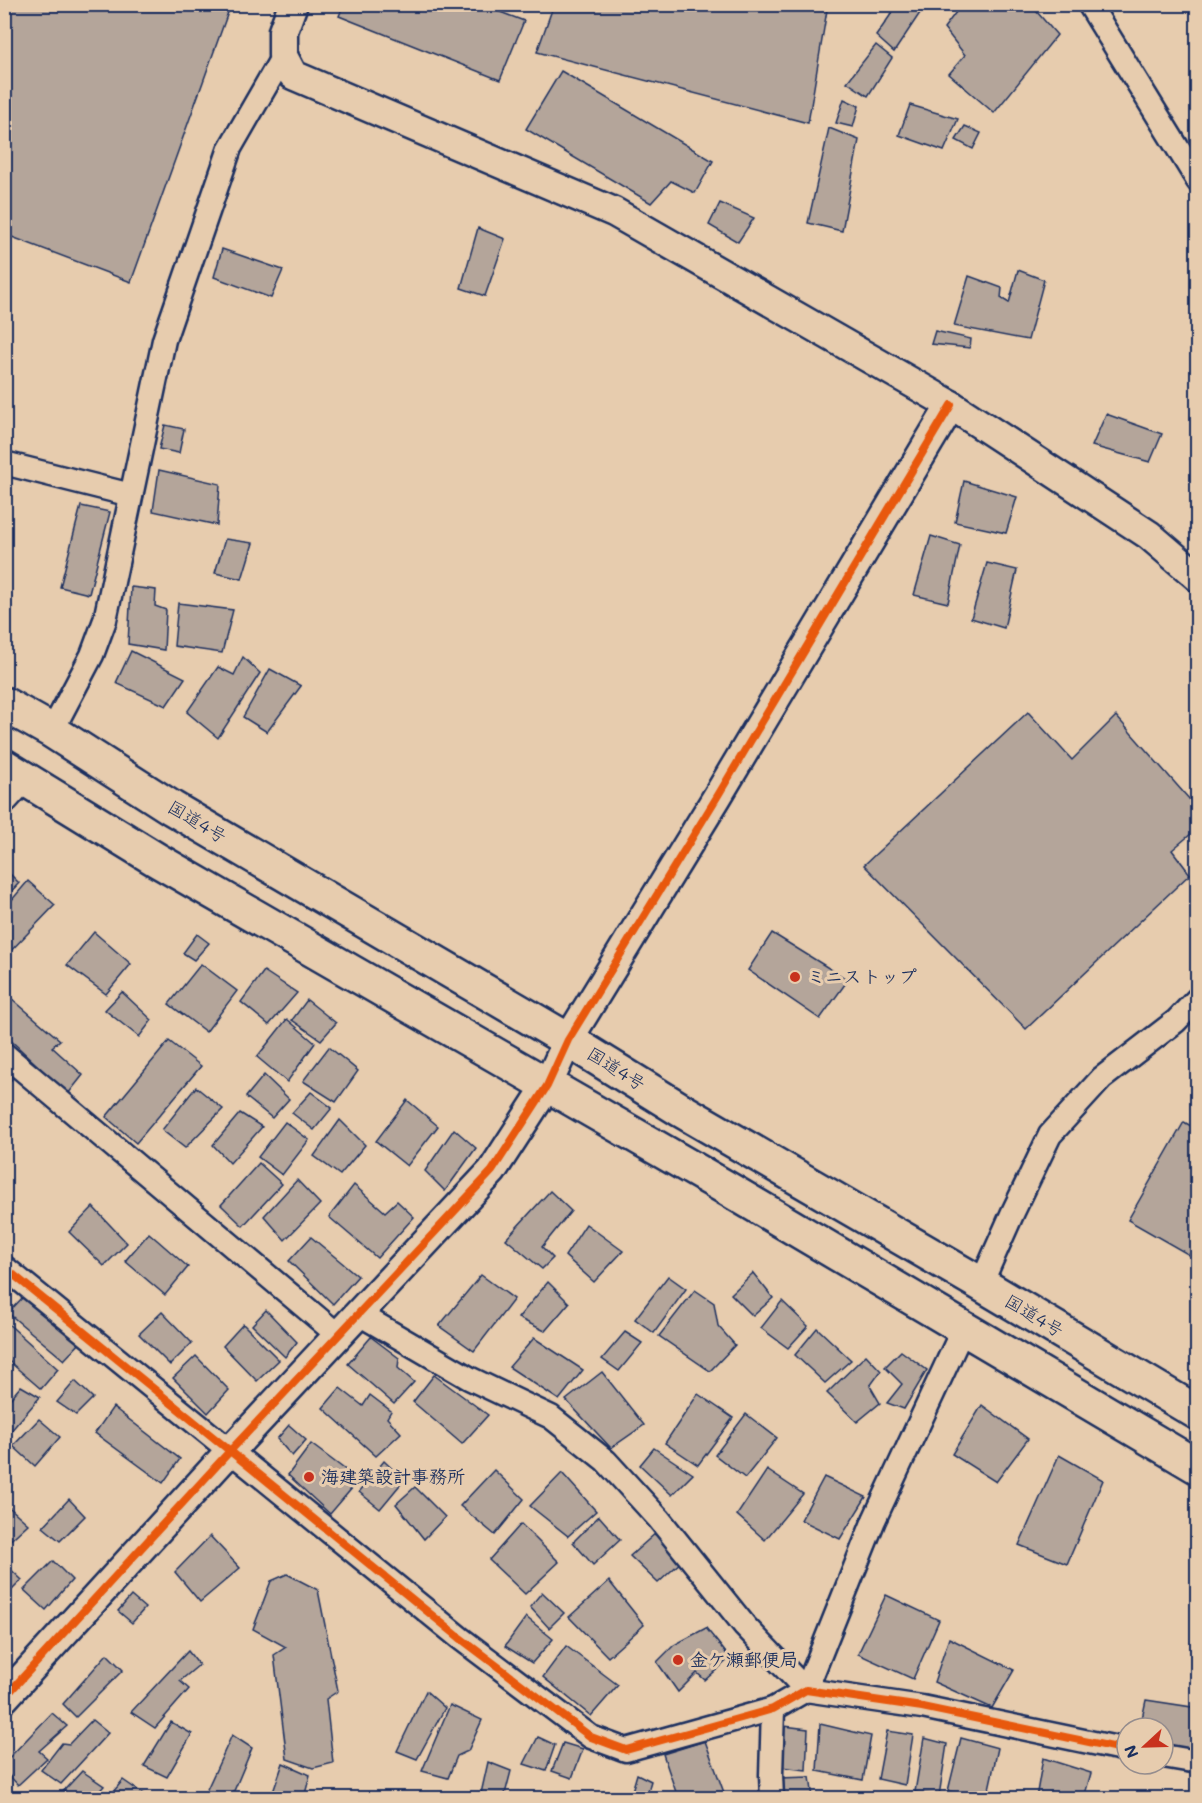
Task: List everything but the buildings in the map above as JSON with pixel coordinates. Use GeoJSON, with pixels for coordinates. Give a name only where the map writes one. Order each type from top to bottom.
{"type":"FeatureCollection","features":[{"type":"Feature","properties":{"kind":"highway","name":"国道4号"},"geometry":{"type":"LineString","coordinates":[[4,704],[52,731],[172,807],[568,1040],[681,1110],[981,1284],[1197,1413]]}},
{"type":"Feature","properties":{"kind":"highway"},"geometry":{"type":"LineString","coordinates":[[15,773],[157,860],[733,1192],[1197,1467]]}},
{"type":"Feature","properties":{"kind":"street"},"geometry":{"type":"LineString","coordinates":[[293,4],[283,31],[283,56],[293,75],[614,212],[951,405],[1149,535],[1197,577]]}},
{"type":"Feature","properties":{"kind":"street"},"geometry":{"type":"LineString","coordinates":[[1089,4],[1197,181]]}},
{"type":"Feature","properties":{"kind":"street"},"geometry":{"type":"LineString","coordinates":[[52,731],[92,655],[105,620],[164,340],[175,306],[230,148],[283,56]]}},
{"type":"Feature","properties":{"kind":"street"},"geometry":{"type":"LineString","coordinates":[[4,1698],[230,1451],[492,1171],[547,1086],[568,1040],[951,405]]}},
{"type":"Feature","properties":{"kind":"street"},"geometry":{"type":"LineString","coordinates":[[4,463],[131,495]]}},
{"type":"Feature","properties":{"kind":"street"},"geometry":{"type":"LineString","coordinates":[[4,803],[15,773]]}},
{"type":"Feature","properties":{"kind":"street"},"geometry":{"type":"LineString","coordinates":[[981,1284],[1012,1212],[1050,1135],[1102,1078],[1176,1021],[1197,998]]}},
{"type":"Feature","properties":{"kind":"street"},"geometry":{"type":"LineString","coordinates":[[4,1054],[338,1335]]}},
{"type":"Feature","properties":{"kind":"street"},"geometry":{"type":"LineString","coordinates":[[4,1267],[460,1638],[591,1737],[626,1750],[773,1708],[806,1690],[922,1707],[1115,1747]]}},
{"type":"Feature","properties":{"kind":"street"},"geometry":{"type":"LineString","coordinates":[[359,1314],[469,1378],[550,1417],[606,1461],[658,1519],[744,1626],[806,1690]]}},
{"type":"Feature","properties":{"kind":"street"},"geometry":{"type":"LineString","coordinates":[[806,1690],[874,1520],[963,1329]]}},
{"type":"Feature","properties":{"kind":"street"},"geometry":{"type":"LineString","coordinates":[[772,1798],[773,1708]]}},
{"type":"Feature","properties":{"kind":"street"},"geometry":{"type":"LineString","coordinates":[[1175,1758],[1197,1762]]}},
{"type":"Feature","properties":{"kind":"cycle path"},"geometry":{"type":"LineString","coordinates":[[4,1698],[230,1451],[492,1171],[547,1086],[568,1040],[717,797],[951,405]]}},
{"type":"Feature","properties":{"kind":"cycle path"},"geometry":{"type":"LineString","coordinates":[[4,1267],[460,1638],[591,1737],[626,1750],[773,1709],[806,1690],[922,1707],[1115,1747]]}},
{"type":"Feature","properties":{"kind":"place","name":"ミニストップ"},"geometry":{"type":"Point","coordinates":[795,977]}},
{"type":"Feature","properties":{"kind":"place","name":"海建築設計事務所"},"geometry":{"type":"Point","coordinates":[309,1477]}},
{"type":"Feature","properties":{"kind":"place","name":"金ケ瀬郵便局"},"geometry":{"type":"Point","coordinates":[678,1660]}}]}
